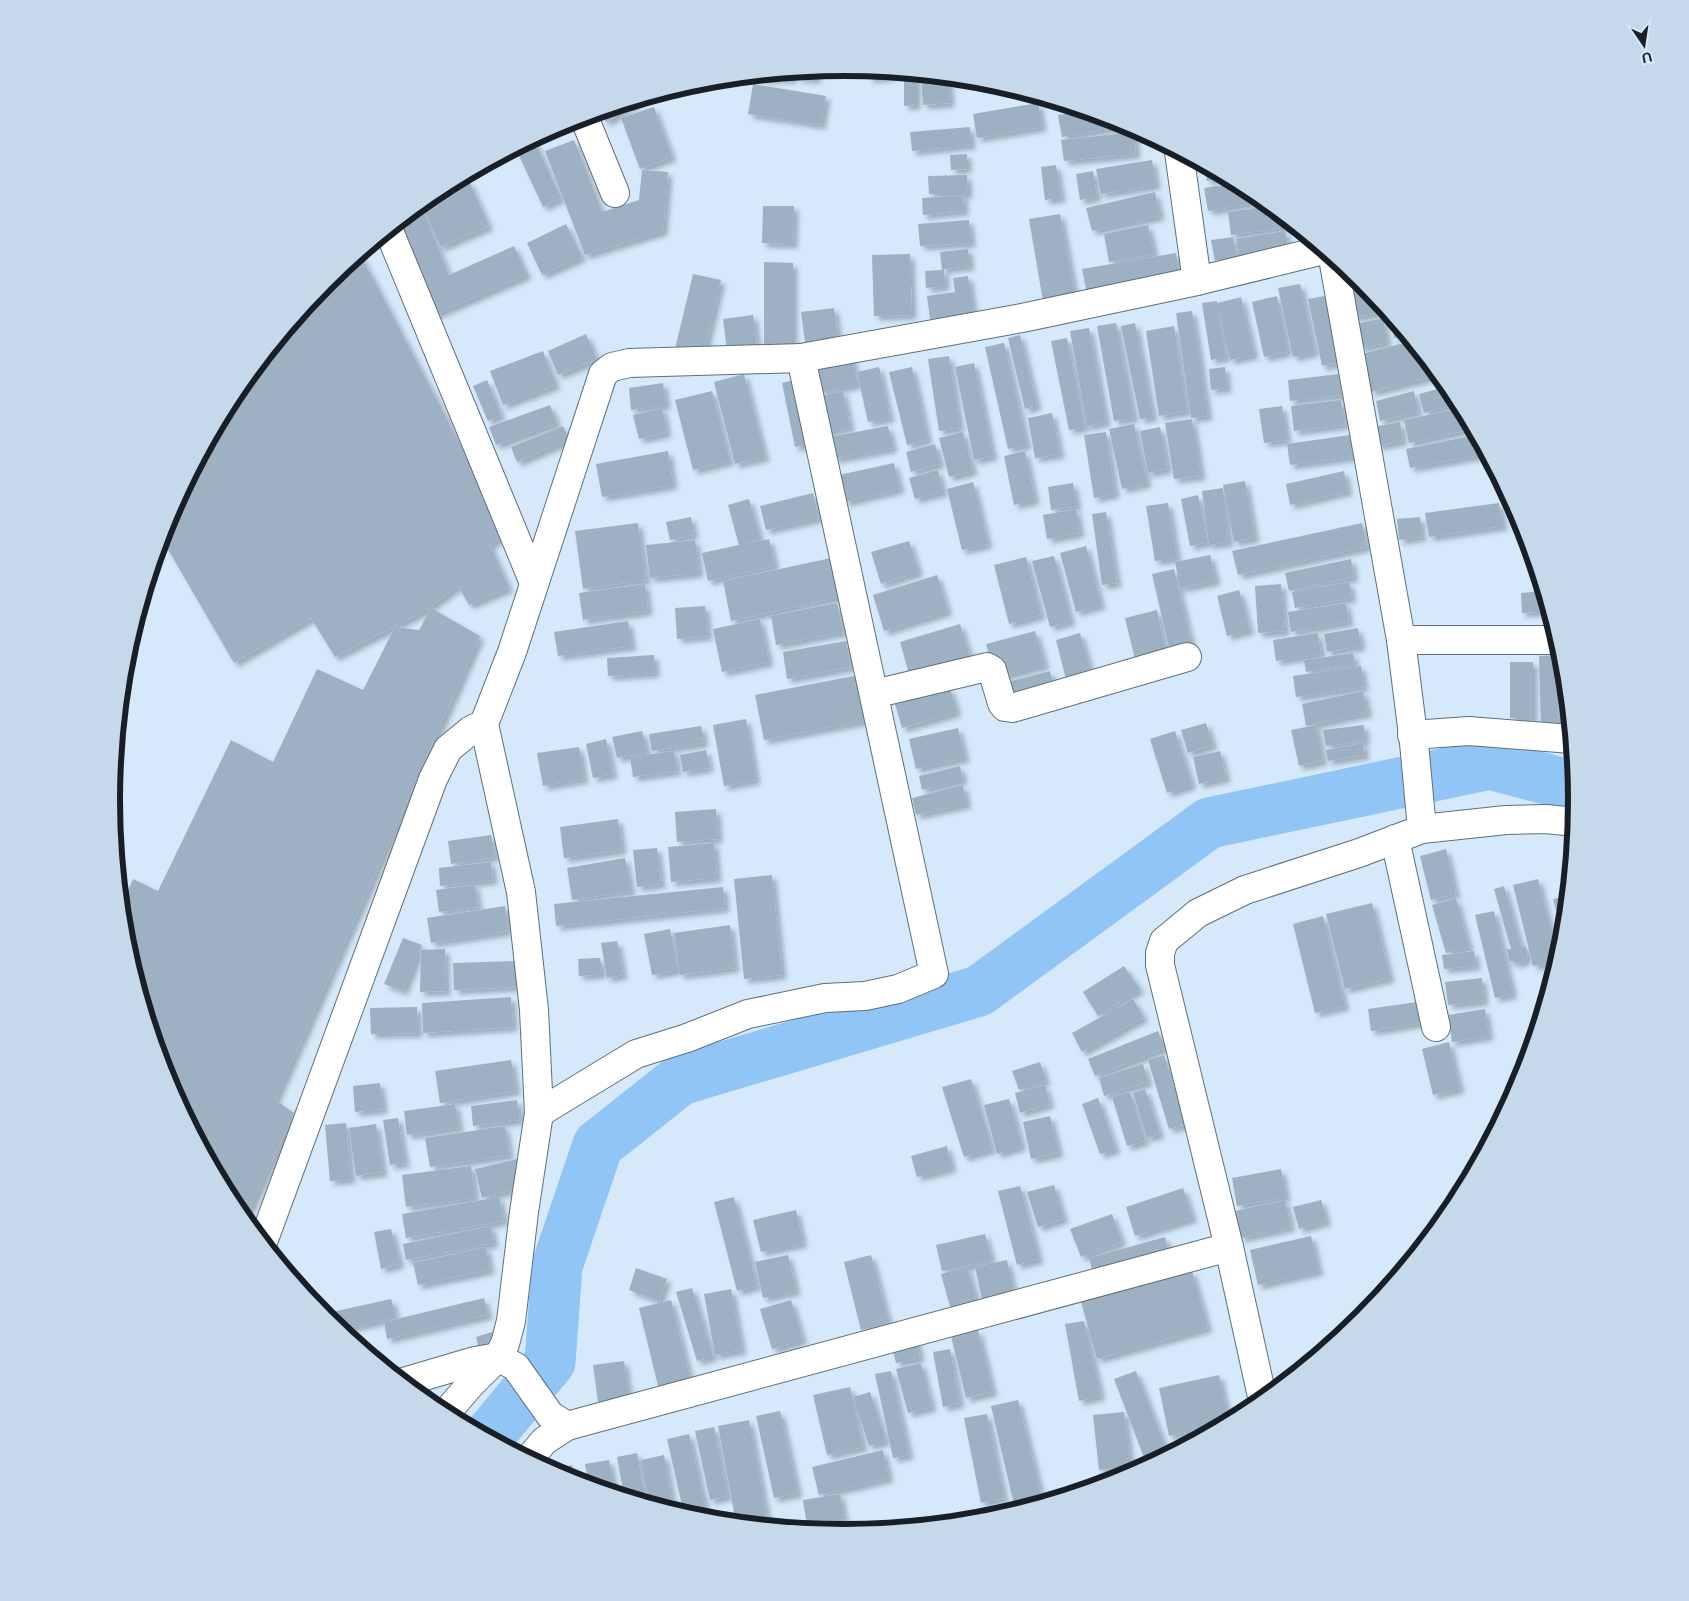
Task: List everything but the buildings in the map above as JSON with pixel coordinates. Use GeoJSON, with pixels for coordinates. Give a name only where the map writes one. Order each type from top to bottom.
{"type":"FeatureCollection","features":[{"type":"Feature","properties":{"kind":"street"},"geometry":{"type":"LineString","coordinates":[[587,124],[615,193]]}},
{"type":"Feature","properties":{"kind":"street"},"geometry":{"type":"LineString","coordinates":[[1180,159],[1197,281]]}},
{"type":"Feature","properties":{"kind":"street"},"geometry":{"type":"LineString","coordinates":[[391,236],[534,583]]}},
{"type":"Feature","properties":{"kind":"street"},"geometry":{"type":"LineString","coordinates":[[558,1420],[507,1362],[505,1344],[511,1321],[524,1212],[539,1113],[534,1010],[521,892],[484,724],[512,652],[600,382],[607,370],[629,363],[801,358],[1022,318],[1197,281],[1317,252]]}},
{"type":"Feature","properties":{"kind":"street"},"geometry":{"type":"LineString","coordinates":[[1335,268],[1401,640],[1421,822]]}},
{"type":"Feature","properties":{"kind":"street"},"geometry":{"type":"LineString","coordinates":[[539,1113],[636,1054],[687,1038],[748,1014],[825,998],[873,994],[898,988],[934,974],[801,358]]}},
{"type":"Feature","properties":{"kind":"street"},"geometry":{"type":"LineString","coordinates":[[1401,640],[1550,640]]}},
{"type":"Feature","properties":{"kind":"street"},"geometry":{"type":"LineString","coordinates":[[874,694],[987,667],[992,670],[1004,707],[1012,708],[1187,657]]}},
{"type":"Feature","properties":{"kind":"street"},"geometry":{"type":"LineString","coordinates":[[266,1235],[433,779],[448,749],[466,734],[484,724]]}},
{"type":"Feature","properties":{"kind":"street"},"geometry":{"type":"LineString","coordinates":[[1413,744],[1469,731],[1566,739]]}},
{"type":"Feature","properties":{"kind":"street"},"geometry":{"type":"LineString","coordinates":[[1261,1393],[1229,1247],[1160,965],[1161,946],[1164,941],[1198,913],[1245,890],[1359,853],[1394,839],[1421,822],[1546,819],[1568,821]]}},
{"type":"Feature","properties":{"kind":"street"},"geometry":{"type":"LineString","coordinates":[[1394,839],[1436,1026]]}},
{"type":"Feature","properties":{"kind":"street"},"geometry":{"type":"LineString","coordinates":[[533,1454],[558,1420],[1229,1247]]}},
{"type":"Feature","properties":{"kind":"street"},"geometry":{"type":"LineString","coordinates":[[411,1380],[475,1361],[507,1362]]}},
{"type":"Feature","properties":{"kind":"street"},"geometry":{"type":"LineString","coordinates":[[450,1408],[470,1385],[507,1362]]}},
{"type":"Feature","properties":{"kind":"waterway"},"geometry":{"type":"LineString","coordinates":[[491,1433],[550,1362],[557,1266],[598,1145],[680,1080],[979,991],[1209,823],[1490,764],[1568,785]]}}]}
